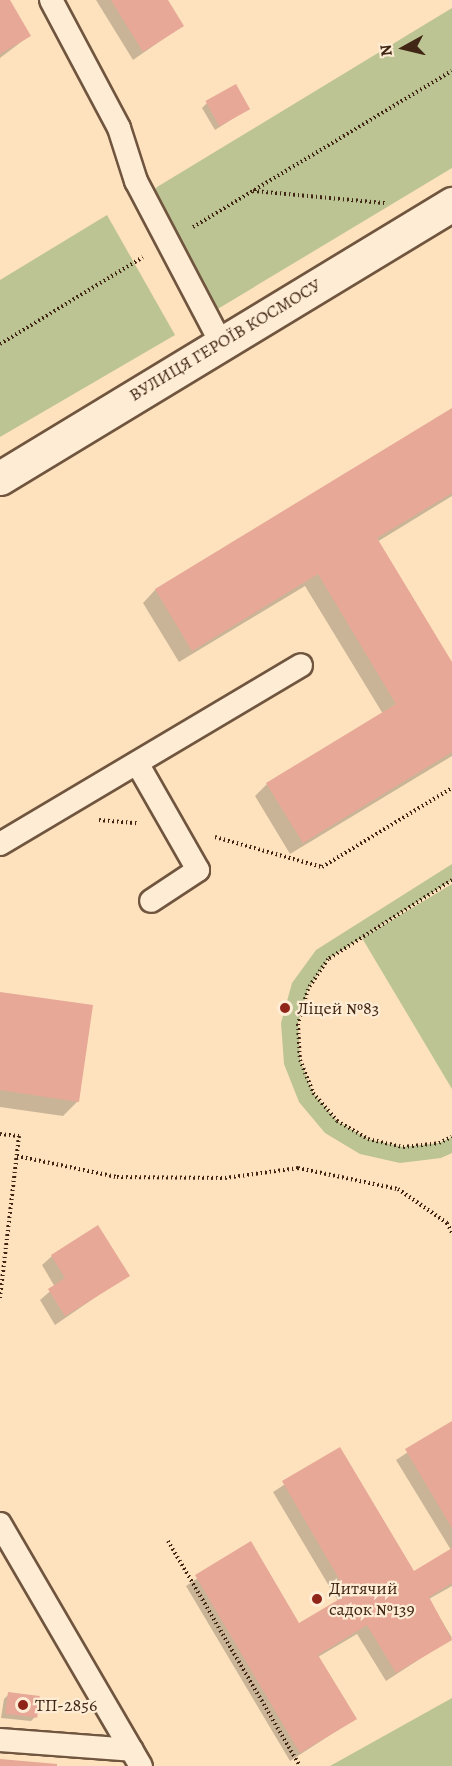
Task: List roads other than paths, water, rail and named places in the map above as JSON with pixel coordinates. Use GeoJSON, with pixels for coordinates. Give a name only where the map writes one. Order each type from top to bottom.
{"type":"FeatureCollection","features":[{"type":"Feature","properties":{"kind":"main road","name":"ВУЛИЦЯ ГЕРОЇВ КОСМОСУ"},"geometry":{"type":"LineString","coordinates":[[0,478],[220,341],[452,204]]}},
{"type":"Feature","properties":{"kind":"lane"},"geometry":{"type":"LineString","coordinates":[[51,0],[119,128],[136,181],[220,341]]}},
{"type":"Feature","properties":{"kind":"lane"},"geometry":{"type":"LineString","coordinates":[[0,844],[301,665]]}},
{"type":"Feature","properties":{"kind":"lane"},"geometry":{"type":"LineString","coordinates":[[137,763],[198,870],[151,901]]}},
{"type":"Feature","properties":{"kind":"lane"},"geometry":{"type":"LineString","coordinates":[[0,1524],[137,1758]]}},
{"type":"Feature","properties":{"kind":"lane"},"geometry":{"type":"LineString","coordinates":[[0,1740],[137,1758]]}},
{"type":"Feature","properties":{"kind":"place","name":"Ліцей №83"},"geometry":{"type":"Point","coordinates":[285,1008]}},
{"type":"Feature","properties":{"kind":"place","name":"Дитячий садок №139"},"geometry":{"type":"Point","coordinates":[317,1599]}},
{"type":"Feature","properties":{"kind":"place","name":"ТП-2856"},"geometry":{"type":"Point","coordinates":[23,1705]}}]}
